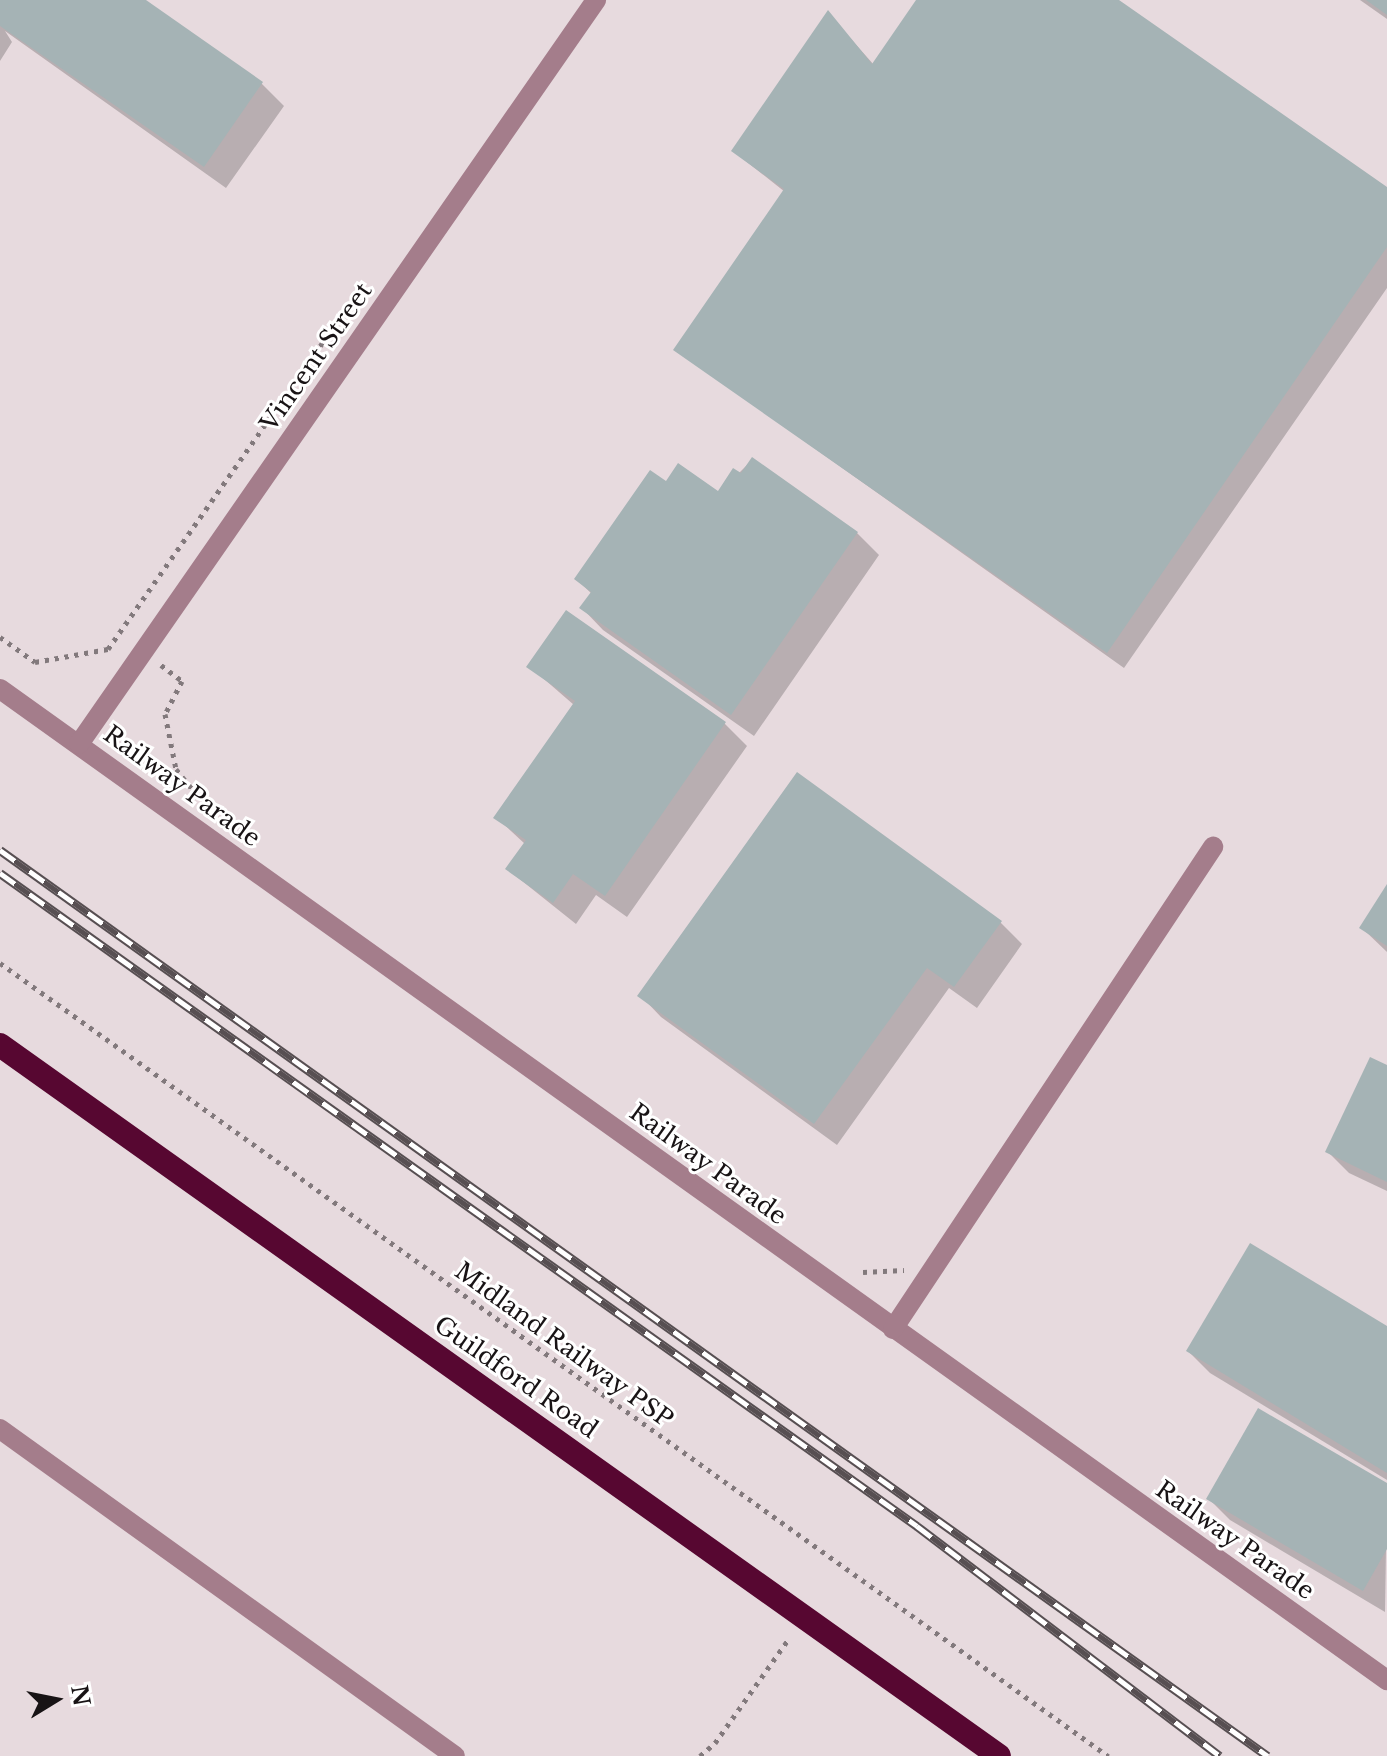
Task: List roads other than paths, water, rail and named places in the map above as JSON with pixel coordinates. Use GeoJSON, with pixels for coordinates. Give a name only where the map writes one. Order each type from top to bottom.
{"type":"FeatureCollection","features":[{"type":"Feature","properties":{"kind":"highway","name":"Guildford Road"},"geometry":{"type":"LineString","coordinates":[[0,1045],[999,1756]]}},
{"type":"Feature","properties":{"kind":"street","name":"Vincent Street"},"geometry":{"type":"LineString","coordinates":[[79,744],[596,0]]}},
{"type":"Feature","properties":{"kind":"street","name":"Railway Parade"},"geometry":{"type":"LineString","coordinates":[[0,689],[1387,1680]]}},
{"type":"Feature","properties":{"kind":"street"},"geometry":{"type":"LineString","coordinates":[[893,1329],[1213,847]]}},
{"type":"Feature","properties":{"kind":"street"},"geometry":{"type":"LineString","coordinates":[[0,1429],[455,1756]]}},
{"type":"Feature","properties":{"kind":"railway"},"geometry":{"type":"LineString","coordinates":[[0,850],[1268,1756]]}},
{"type":"Feature","properties":{"kind":"railway"},"geometry":{"type":"LineString","coordinates":[[0,873],[917,1526],[1220,1756]]}}]}
